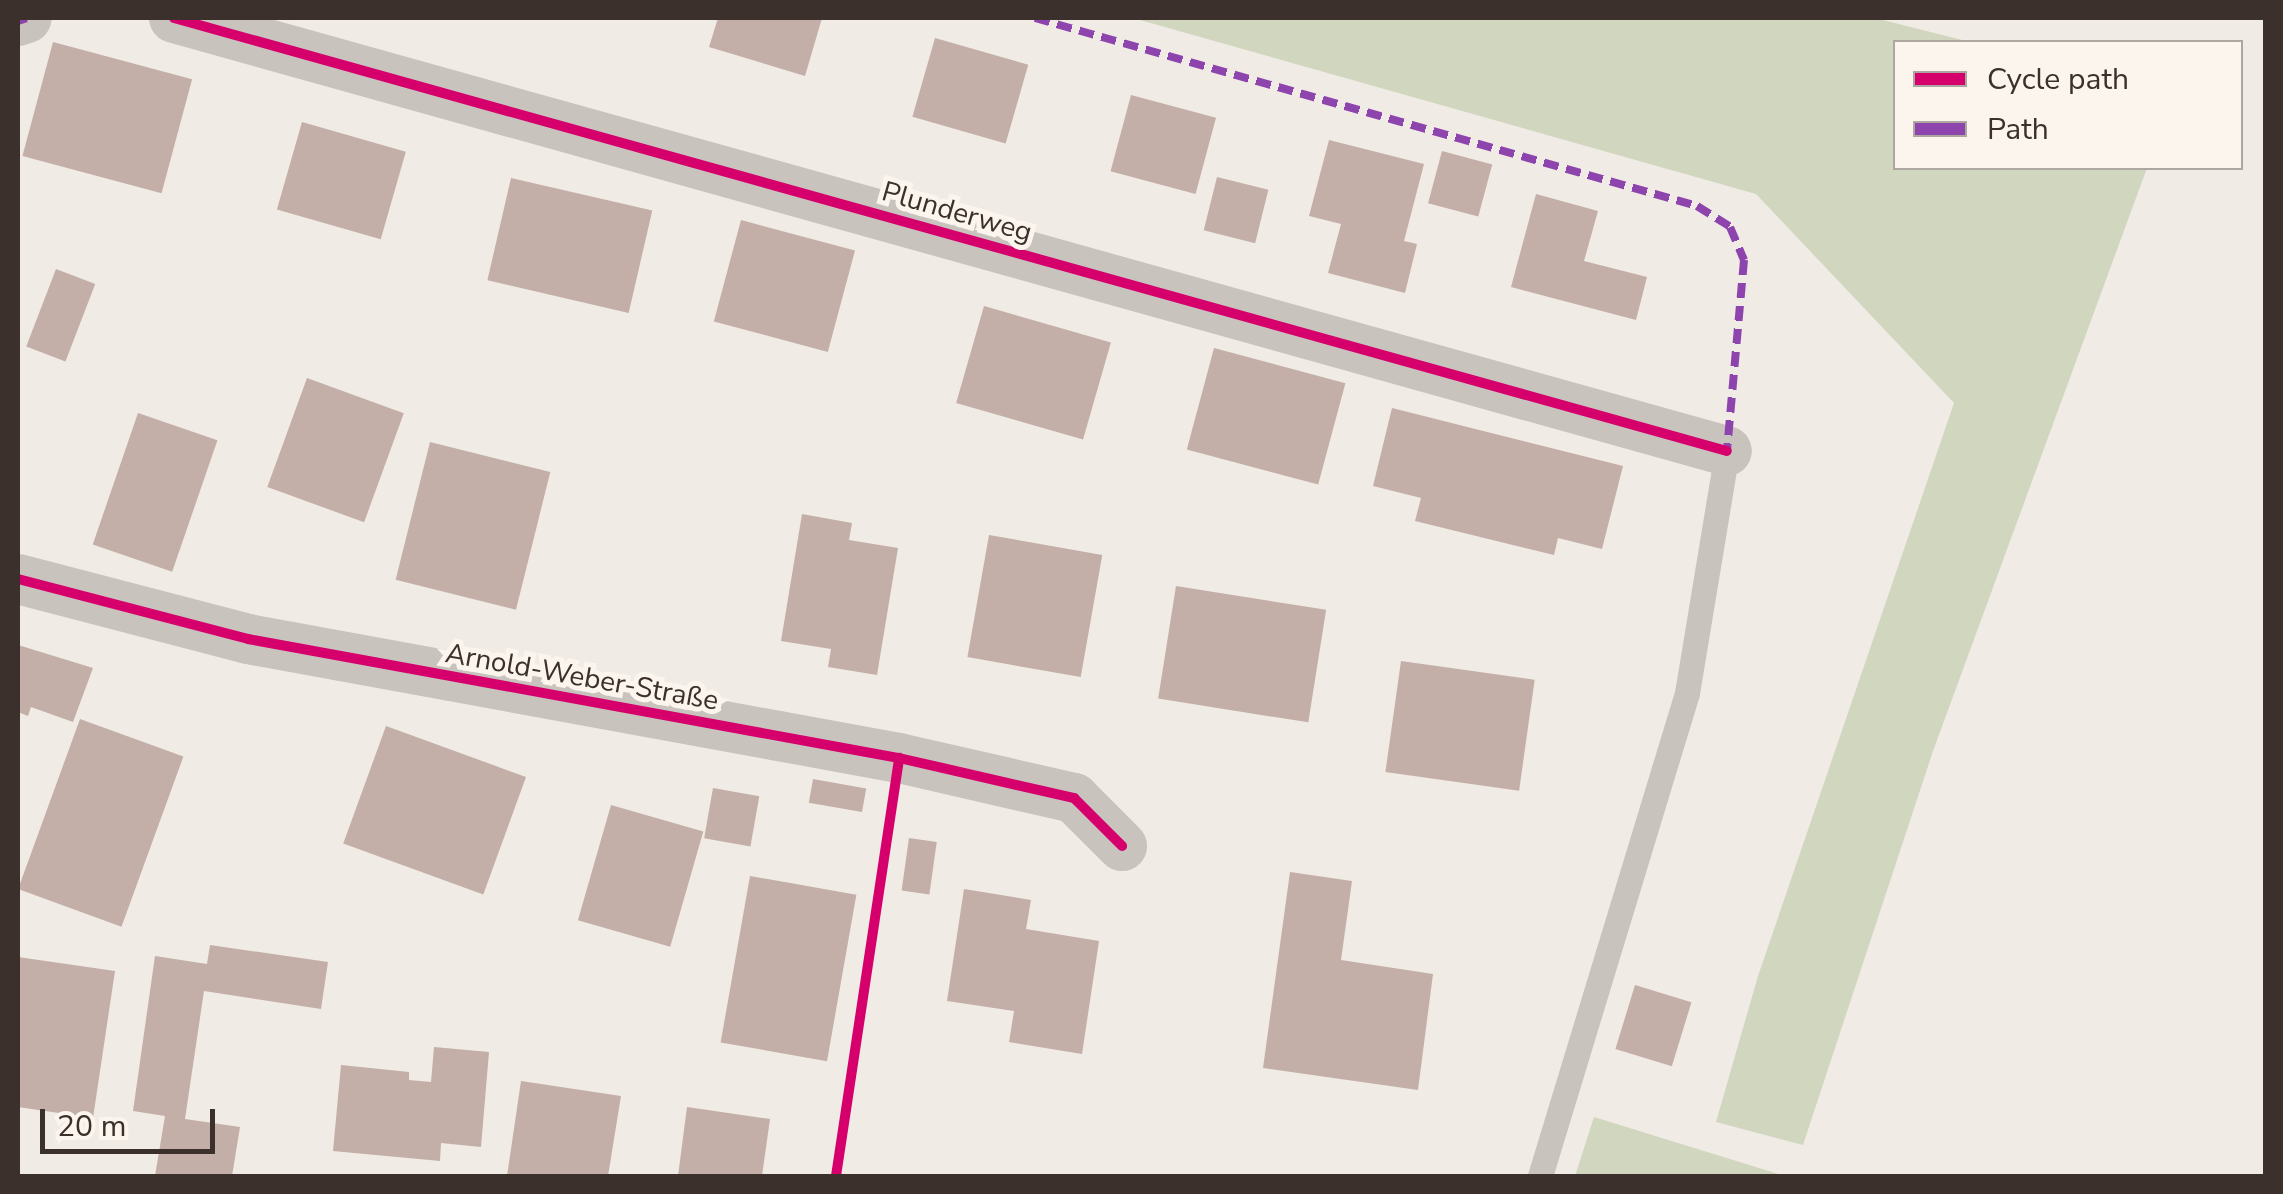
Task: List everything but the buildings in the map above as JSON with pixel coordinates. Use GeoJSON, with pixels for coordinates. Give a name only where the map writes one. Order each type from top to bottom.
{"type":"FeatureCollection","features":[{"type":"Feature","properties":{"kind":"street"},"geometry":{"type":"LineString","coordinates":[[18,21],[27,18]]}},
{"type":"Feature","properties":{"kind":"street","name":"Plunderweg"},"geometry":{"type":"LineString","coordinates":[[174,18],[1728,451]]}},
{"type":"Feature","properties":{"kind":"street","name":"Arnold-Weber-Straße"},"geometry":{"type":"LineString","coordinates":[[18,579],[248,639],[899,758],[1074,798],[1122,846]]}},
{"type":"Feature","properties":{"kind":"lane"},"geometry":{"type":"LineString","coordinates":[[1540,1176],[1687,693],[1728,451]]}},
{"type":"Feature","properties":{"kind":"green space"},"geometry":{"type":"Polygon","coordinates":[[[1133,18],[1875,18],[1962,40],[1893,40],[1893,170],[2146,170],[1933,751],[1803,1145],[1716,1122],[1758,976],[1954,403],[1756,194],[1133,18]]]}},
{"type":"Feature","properties":{"kind":"green space"},"geometry":{"type":"Polygon","coordinates":[[[1594,1117],[1785,1176],[1575,1176],[1594,1117]]]}},
{"type":"Feature","properties":{"kind":"marked path"},"geometry":{"type":"LineString","coordinates":[[18,21],[27,18]]}},
{"type":"Feature","properties":{"kind":"marked path"},"geometry":{"type":"LineString","coordinates":[[1035,18],[1697,206],[1730,227],[1744,260],[1727,451],[1720,449]]}},
{"type":"Feature","properties":{"kind":"cycle path"},"geometry":{"type":"LineString","coordinates":[[174,18],[1727,451]]}},
{"type":"Feature","properties":{"kind":"cycle path"},"geometry":{"type":"LineString","coordinates":[[18,579],[248,639],[899,758],[1074,798],[1122,846]]}},
{"type":"Feature","properties":{"kind":"cycle path"},"geometry":{"type":"LineString","coordinates":[[836,1176],[899,758]]}}]}
